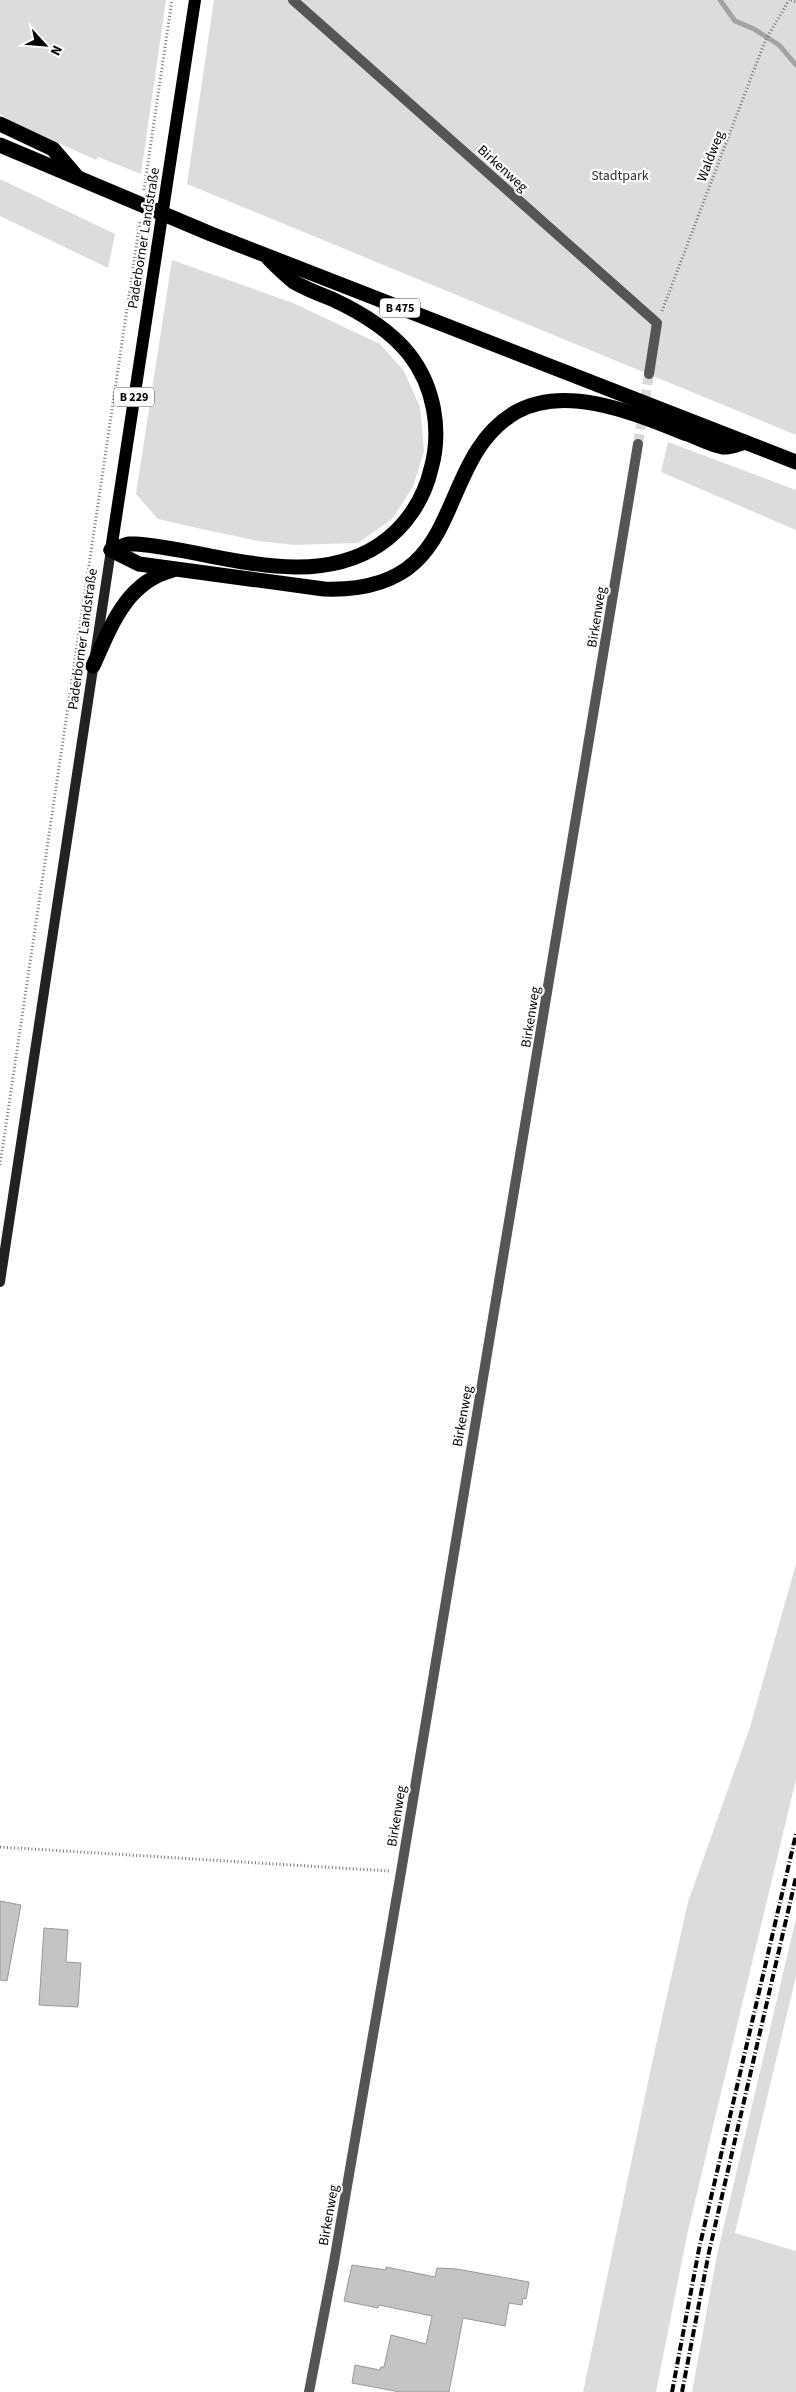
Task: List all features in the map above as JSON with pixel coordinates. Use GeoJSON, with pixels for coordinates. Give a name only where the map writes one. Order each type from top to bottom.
{"type":"FeatureCollection","features":[{"type":"Feature","properties":{"kind":"highway"},"geometry":{"type":"LineString","coordinates":[[0,124],[53,149],[78,178]]}},
{"type":"Feature","properties":{"kind":"highway","name":"B 475"},"geometry":{"type":"LineString","coordinates":[[0,145],[211,234],[796,462]]}},
{"type":"Feature","properties":{"kind":"highway"},"geometry":{"type":"LineString","coordinates":[[110,550],[128,544],[136,544],[290,568],[323,567],[357,557],[389,539],[400,528],[418,503],[429,479],[436,437],[430,394],[417,366],[400,343],[374,322],[294,282],[264,254]]}},
{"type":"Feature","properties":{"kind":"highway"},"geometry":{"type":"LineString","coordinates":[[110,550],[139,564],[339,590],[366,586],[395,575],[415,561],[437,537],[476,455],[495,430],[516,412],[550,401],[568,400],[604,406],[652,420],[724,448],[745,442]]}},
{"type":"Feature","properties":{"kind":"highway"},"geometry":{"type":"LineString","coordinates":[[93,666],[115,620],[131,595],[145,581],[157,574],[177,569]]}},
{"type":"Feature","properties":{"kind":"main road","name":"Paderborner Landstraße"},"geometry":{"type":"LineString","coordinates":[[0,1282],[195,0]]}},
{"type":"Feature","properties":{"kind":"street","name":"Birkenweg"},"geometry":{"type":"LineString","coordinates":[[293,0],[657,324]]}},
{"type":"Feature","properties":{"kind":"street"},"geometry":{"type":"LineString","coordinates":[[650,374],[657,324]]}},
{"type":"Feature","properties":{"kind":"street","name":"Birkenweg"},"geometry":{"type":"LineString","coordinates":[[308,2392],[334,2262],[401,1872],[638,444]]}},
{"type":"Feature","properties":{"kind":"path"},"geometry":{"type":"LineString","coordinates":[[143,197],[172,0]]}},
{"type":"Feature","properties":{"kind":"path","name":"Waldweg"},"geometry":{"type":"LineString","coordinates":[[657,324],[765,41],[790,0],[796,2]]}},
{"type":"Feature","properties":{"kind":"path"},"geometry":{"type":"LineString","coordinates":[[0,1165],[140,217]]}},
{"type":"Feature","properties":{"kind":"path"},"geometry":{"type":"LineString","coordinates":[[0,1847],[401,1872]]}},
{"type":"Feature","properties":{"kind":"green space"},"geometry":{"type":"Polygon","coordinates":[[[0,0],[166,0],[141,174],[98,157],[96,160],[14,123],[0,114],[0,0]]]}},
{"type":"Feature","properties":{"kind":"green space","name":"Stadtpark"},"geometry":{"type":"Polygon","coordinates":[[[214,0],[796,0],[796,435],[187,184],[214,0]]]}},
{"type":"Feature","properties":{"kind":"green space"},"geometry":{"type":"Polygon","coordinates":[[[0,179],[115,234],[108,268],[0,216],[0,179]]]}},
{"type":"Feature","properties":{"kind":"green space"},"geometry":{"type":"Polygon","coordinates":[[[172,260],[293,303],[380,344],[404,371],[420,407],[424,451],[413,487],[392,519],[358,543],[294,545],[258,541],[158,519],[136,494],[172,260]]]}},
{"type":"Feature","properties":{"kind":"green space"},"geometry":{"type":"Polygon","coordinates":[[[668,442],[796,490],[796,530],[661,472],[668,442]]]}},
{"type":"Feature","properties":{"kind":"green space"},"geometry":{"type":"Polygon","coordinates":[[[796,1564],[796,1779],[687,2235],[656,2392],[583,2392],[688,1902],[750,1727],[796,1564]]]}},
{"type":"Feature","properties":{"kind":"green space"},"geometry":{"type":"Polygon","coordinates":[[[796,1918],[796,1976],[735,2233],[796,2251],[796,2392],[692,2392],[717,2255],[796,1918]]]}},
{"type":"Feature","properties":{"kind":"building"},"geometry":{"type":"Polygon","coordinates":[[[0,1901],[21,1905],[7,1981],[0,1980],[0,1901]]]}},
{"type":"Feature","properties":{"kind":"building"},"geometry":{"type":"Polygon","coordinates":[[[44,1928],[68,1930],[66,1962],[81,1963],[78,2007],[39,2005],[44,1928]]]}},
{"type":"Feature","properties":{"kind":"building"},"geometry":{"type":"Polygon","coordinates":[[[352,2265],[386,2270],[386,2267],[435,2277],[437,2268],[457,2269],[529,2282],[526,2299],[523,2298],[522,2305],[509,2303],[505,2326],[463,2318],[449,2392],[400,2392],[352,2383],[355,2365],[380,2370],[381,2367],[384,2367],[391,2335],[426,2344],[432,2316],[379,2305],[378,2308],[344,2301],[352,2265]]]}},
{"type":"Feature","properties":{"kind":"waterway"},"geometry":{"type":"LineString","coordinates":[[720,0],[735,21],[754,29],[779,45],[796,65]]}},
{"type":"Feature","properties":{"kind":"tunnel"},"geometry":{"type":"LineString","coordinates":[[638,444],[649,374]]}},
{"type":"Feature","properties":{"kind":"railway"},"geometry":{"type":"LineString","coordinates":[[672,2392],[699,2249],[796,1834]]}},
{"type":"Feature","properties":{"kind":"railway"},"geometry":{"type":"LineString","coordinates":[[682,2392],[709,2252],[796,1877]]}}]}
